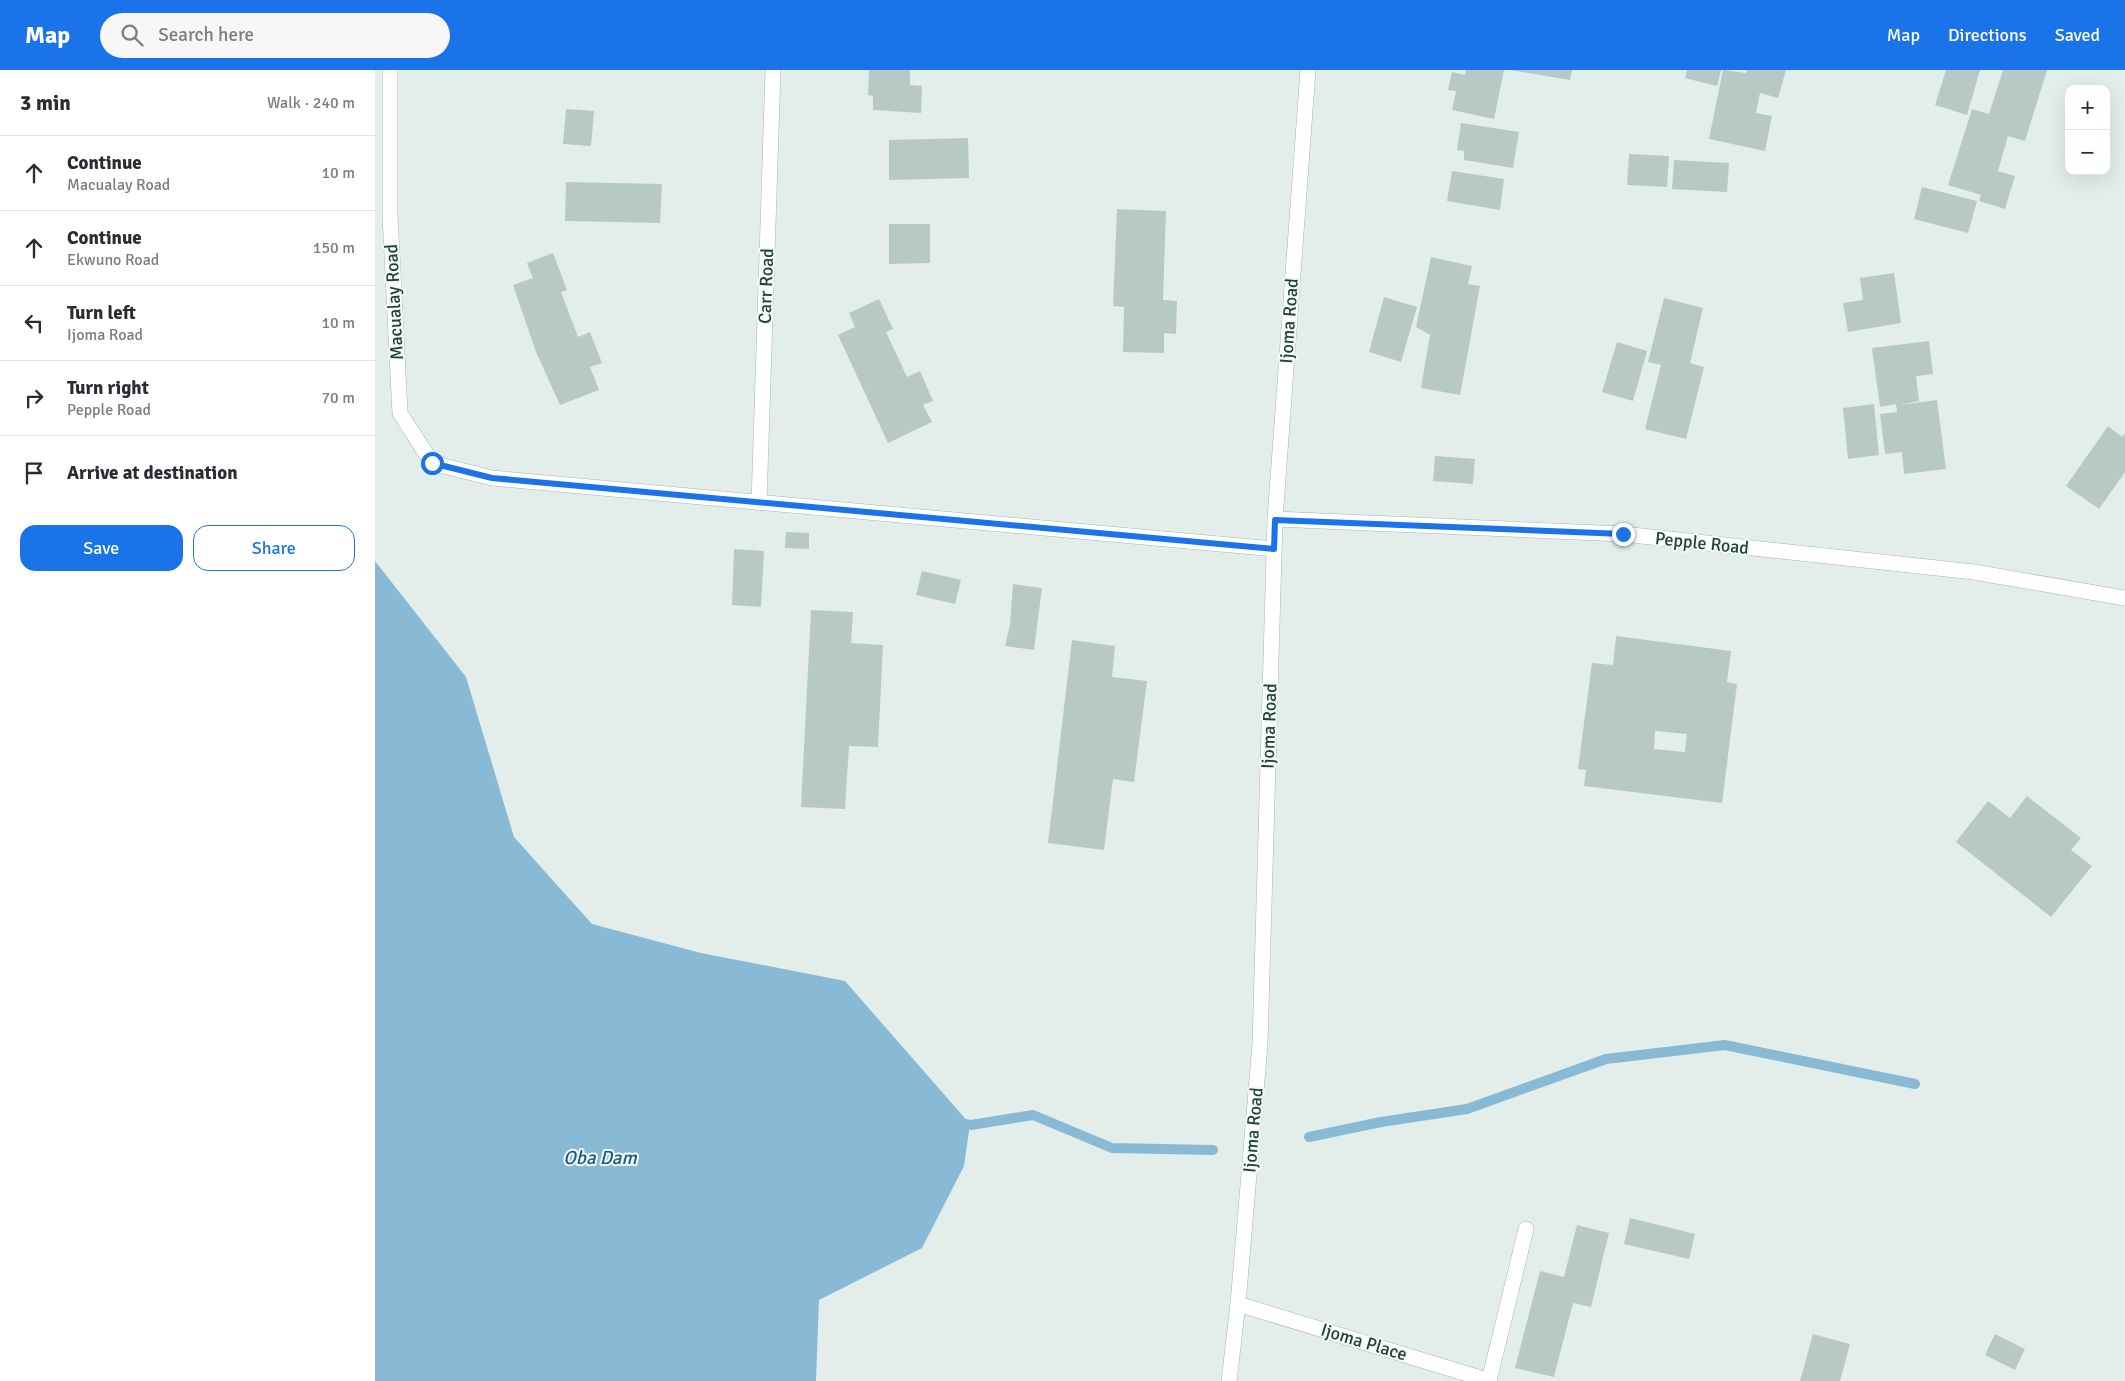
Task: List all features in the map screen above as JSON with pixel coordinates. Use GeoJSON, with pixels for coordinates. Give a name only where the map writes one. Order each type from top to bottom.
{"type":"FeatureCollection","features":[{"type":"Feature","properties":{"kind":"street","name":"Macualay Road"},"geometry":{"type":"LineString","coordinates":[[390,70],[390,215],[400,413],[432,463],[492,478],[1274,549]]}},
{"type":"Feature","properties":{"kind":"street","name":"Carr Road"},"geometry":{"type":"LineString","coordinates":[[759,503],[773,70]]}},
{"type":"Feature","properties":{"kind":"street","name":"Ijoma Road"},"geometry":{"type":"LineString","coordinates":[[1229,1381],[1238,1304],[1260,1044],[1275,520],[1308,70]]}},
{"type":"Feature","properties":{"kind":"street","name":"Pepple Road"},"geometry":{"type":"LineString","coordinates":[[1275,520],[1623,534],[1974,572],[2125,598]]}},
{"type":"Feature","properties":{"kind":"street","name":"Ijoma Place"},"geometry":{"type":"LineString","coordinates":[[1238,1304],[1490,1381],[1526,1229]]}},
{"type":"Feature","properties":{"kind":"water","name":"Oba Dam"},"geometry":{"type":"Polygon","coordinates":[[[375,561],[466,677],[514,837],[592,924],[701,953],[845,981],[970,1124],[964,1166],[922,1248],[819,1300],[816,1381],[375,1381],[375,561]]]}},
{"type":"Feature","properties":{"kind":"building"},"geometry":{"type":"Polygon","coordinates":[[[869,70],[910,70],[910,85],[922,86],[921,113],[873,110],[873,96],[868,95],[869,70]]]}},
{"type":"Feature","properties":{"kind":"building"},"geometry":{"type":"Polygon","coordinates":[[[1466,70],[1504,70],[1494,119],[1452,110],[1456,91],[1448,90],[1452,72],[1465,75],[1466,70]]]}},
{"type":"Feature","properties":{"kind":"building"},"geometry":{"type":"Polygon","coordinates":[[[1510,70],[1572,70],[1570,80],[1510,70]]]}},
{"type":"Feature","properties":{"kind":"building"},"geometry":{"type":"Polygon","coordinates":[[[1687,70],[1721,70],[1717,86],[1685,78],[1687,70]]]}},
{"type":"Feature","properties":{"kind":"building"},"geometry":{"type":"Polygon","coordinates":[[[1723,70],[1746,73],[1747,70],[1786,70],[1778,98],[1760,93],[1756,113],[1772,116],[1765,151],[1709,139],[1723,70]]]}},
{"type":"Feature","properties":{"kind":"building"},"geometry":{"type":"Polygon","coordinates":[[[1946,70],[1980,70],[1967,115],[1935,105],[1946,70]]]}},
{"type":"Feature","properties":{"kind":"building"},"geometry":{"type":"Polygon","coordinates":[[[2003,70],[2047,70],[2025,141],[2008,136],[1998,171],[2015,176],[2005,209],[1979,201],[1981,195],[1948,185],[1972,109],[1989,114],[2003,70]]]}},
{"type":"Feature","properties":{"kind":"building"},"geometry":{"type":"Polygon","coordinates":[[[566,109],[594,111],[591,146],[563,144],[566,109]]]}},
{"type":"Feature","properties":{"kind":"building"},"geometry":{"type":"Polygon","coordinates":[[[1461,123],[1519,132],[1513,168],[1464,160],[1464,151],[1457,150],[1461,123]]]}},
{"type":"Feature","properties":{"kind":"building"},"geometry":{"type":"Polygon","coordinates":[[[968,138],[969,178],[889,180],[889,140],[968,138]]]}},
{"type":"Feature","properties":{"kind":"building"},"geometry":{"type":"Polygon","coordinates":[[[1629,154],[1669,156],[1667,187],[1627,185],[1629,154]]]}},
{"type":"Feature","properties":{"kind":"building"},"geometry":{"type":"Polygon","coordinates":[[[1674,160],[1729,163],[1727,192],[1672,189],[1674,160]]]}},
{"type":"Feature","properties":{"kind":"building"},"geometry":{"type":"Polygon","coordinates":[[[1452,171],[1504,179],[1500,210],[1447,201],[1452,171]]]}},
{"type":"Feature","properties":{"kind":"building"},"geometry":{"type":"Polygon","coordinates":[[[566,182],[662,184],[660,223],[565,221],[566,182]]]}},
{"type":"Feature","properties":{"kind":"building"},"geometry":{"type":"Polygon","coordinates":[[[1922,187],[1977,201],[1968,233],[1914,219],[1922,187]]]}},
{"type":"Feature","properties":{"kind":"building"},"geometry":{"type":"Polygon","coordinates":[[[1117,209],[1166,211],[1163,300],[1177,301],[1176,334],[1164,333],[1164,353],[1123,352],[1124,307],[1113,306],[1117,209]]]}},
{"type":"Feature","properties":{"kind":"building"},"geometry":{"type":"Polygon","coordinates":[[[889,224],[930,224],[930,263],[889,264],[889,224]]]}},
{"type":"Feature","properties":{"kind":"building"},"geometry":{"type":"Polygon","coordinates":[[[553,253],[567,290],[561,292],[578,337],[590,332],[602,363],[590,367],[599,390],[560,405],[536,352],[513,285],[533,278],[527,263],[553,253]]]}},
{"type":"Feature","properties":{"kind":"building"},"geometry":{"type":"Polygon","coordinates":[[[1431,257],[1472,266],[1468,284],[1480,286],[1460,395],[1421,388],[1430,335],[1416,327],[1431,257]]]}},
{"type":"Feature","properties":{"kind":"building"},"geometry":{"type":"Polygon","coordinates":[[[1894,273],[1901,323],[1848,332],[1843,303],[1863,300],[1860,278],[1894,273]]]}},
{"type":"Feature","properties":{"kind":"building"},"geometry":{"type":"Polygon","coordinates":[[[1384,297],[1417,307],[1401,362],[1369,352],[1384,297]]]}},
{"type":"Feature","properties":{"kind":"building"},"geometry":{"type":"Polygon","coordinates":[[[1664,298],[1703,308],[1690,363],[1704,367],[1686,439],[1645,429],[1661,365],[1648,362],[1664,298]]]}},
{"type":"Feature","properties":{"kind":"building"},"geometry":{"type":"Polygon","coordinates":[[[879,299],[893,329],[886,332],[907,377],[920,371],[933,401],[923,405],[932,422],[888,443],[838,335],[855,327],[849,313],[879,299]]]}},
{"type":"Feature","properties":{"kind":"building"},"geometry":{"type":"Polygon","coordinates":[[[1929,341],[1933,374],[1916,376],[1919,401],[1900,405],[1937,400],[1946,469],[1904,474],[1902,452],[1885,454],[1880,414],[1897,412],[1896,404],[1880,407],[1872,348],[1929,341]]]}},
{"type":"Feature","properties":{"kind":"building"},"geometry":{"type":"Polygon","coordinates":[[[1617,342],[1647,351],[1633,401],[1602,392],[1617,342]]]}},
{"type":"Feature","properties":{"kind":"building"},"geometry":{"type":"Polygon","coordinates":[[[1874,404],[1879,455],[1848,459],[1843,408],[1874,404]]]}},
{"type":"Feature","properties":{"kind":"building"},"geometry":{"type":"Polygon","coordinates":[[[2108,426],[2122,437],[2125,433],[2125,472],[2099,509],[2066,486],[2108,426]]]}},
{"type":"Feature","properties":{"kind":"building"},"geometry":{"type":"Polygon","coordinates":[[[1435,456],[1475,459],[1473,484],[1433,481],[1435,456]]]}},
{"type":"Feature","properties":{"kind":"building"},"geometry":{"type":"Polygon","coordinates":[[[786,532],[809,533],[809,549],[785,548],[786,532]]]}},
{"type":"Feature","properties":{"kind":"building"},"geometry":{"type":"Polygon","coordinates":[[[734,549],[764,551],[761,607],[732,605],[734,549]]]}},
{"type":"Feature","properties":{"kind":"building"},"geometry":{"type":"Polygon","coordinates":[[[922,571],[961,580],[955,604],[916,595],[922,571]]]}},
{"type":"Feature","properties":{"kind":"building"},"geometry":{"type":"Polygon","coordinates":[[[1013,584],[1042,588],[1034,650],[1005,646],[1010,625],[1013,584]]]}},
{"type":"Feature","properties":{"kind":"building"},"geometry":{"type":"Polygon","coordinates":[[[811,610],[853,612],[851,643],[883,645],[878,747],[849,746],[845,809],[801,807],[811,610]]]}},
{"type":"Feature","properties":{"kind":"building"},"geometry":{"type":"Polygon","coordinates":[[[1616,636],[1731,651],[1727,682],[1737,684],[1722,803],[1584,786],[1586,770],[1578,769],[1592,663],[1613,665],[1616,636]],[[1655,731],[1654,749],[1685,752],[1687,734],[1655,731]]]}},
{"type":"Feature","properties":{"kind":"building"},"geometry":{"type":"Polygon","coordinates":[[[1072,640],[1115,646],[1112,677],[1147,681],[1134,782],[1113,779],[1104,850],[1048,843],[1072,640]]]}},
{"type":"Feature","properties":{"kind":"building"},"geometry":{"type":"Polygon","coordinates":[[[2027,796],[2081,838],[2071,850],[2092,866],[2051,917],[1956,842],[1988,801],[2010,818],[2027,796]]]}},
{"type":"Feature","properties":{"kind":"building"},"geometry":{"type":"Polygon","coordinates":[[[1630,1218],[1695,1234],[1689,1259],[1624,1244],[1630,1218]]]}},
{"type":"Feature","properties":{"kind":"building"},"geometry":{"type":"Polygon","coordinates":[[[1577,1225],[1609,1233],[1591,1307],[1573,1303],[1554,1377],[1515,1368],[1540,1271],[1564,1277],[1577,1225]]]}},
{"type":"Feature","properties":{"kind":"building"},"geometry":{"type":"Polygon","coordinates":[[[1813,1334],[1850,1344],[1840,1381],[1800,1381],[1813,1334]]]}},
{"type":"Feature","properties":{"kind":"building"},"geometry":{"type":"Polygon","coordinates":[[[1995,1334],[2025,1349],[2015,1370],[1985,1355],[1995,1334]]]}},
{"type":"Feature","properties":{"kind":"waterway"},"geometry":{"type":"LineString","coordinates":[[1309,1137],[1381,1122],[1467,1109],[1606,1059],[1725,1045],[1915,1084]]}},
{"type":"Feature","properties":{"kind":"waterway"},"geometry":{"type":"LineString","coordinates":[[957,1123],[971,1125],[1033,1115],[1112,1148],[1213,1150]]}},
{"type":"Feature","properties":{"kind":"route"},"geometry":{"type":"LineString","coordinates":[[432,463],[492,478],[1274,549],[1275,520],[1623,534]]}}]}
